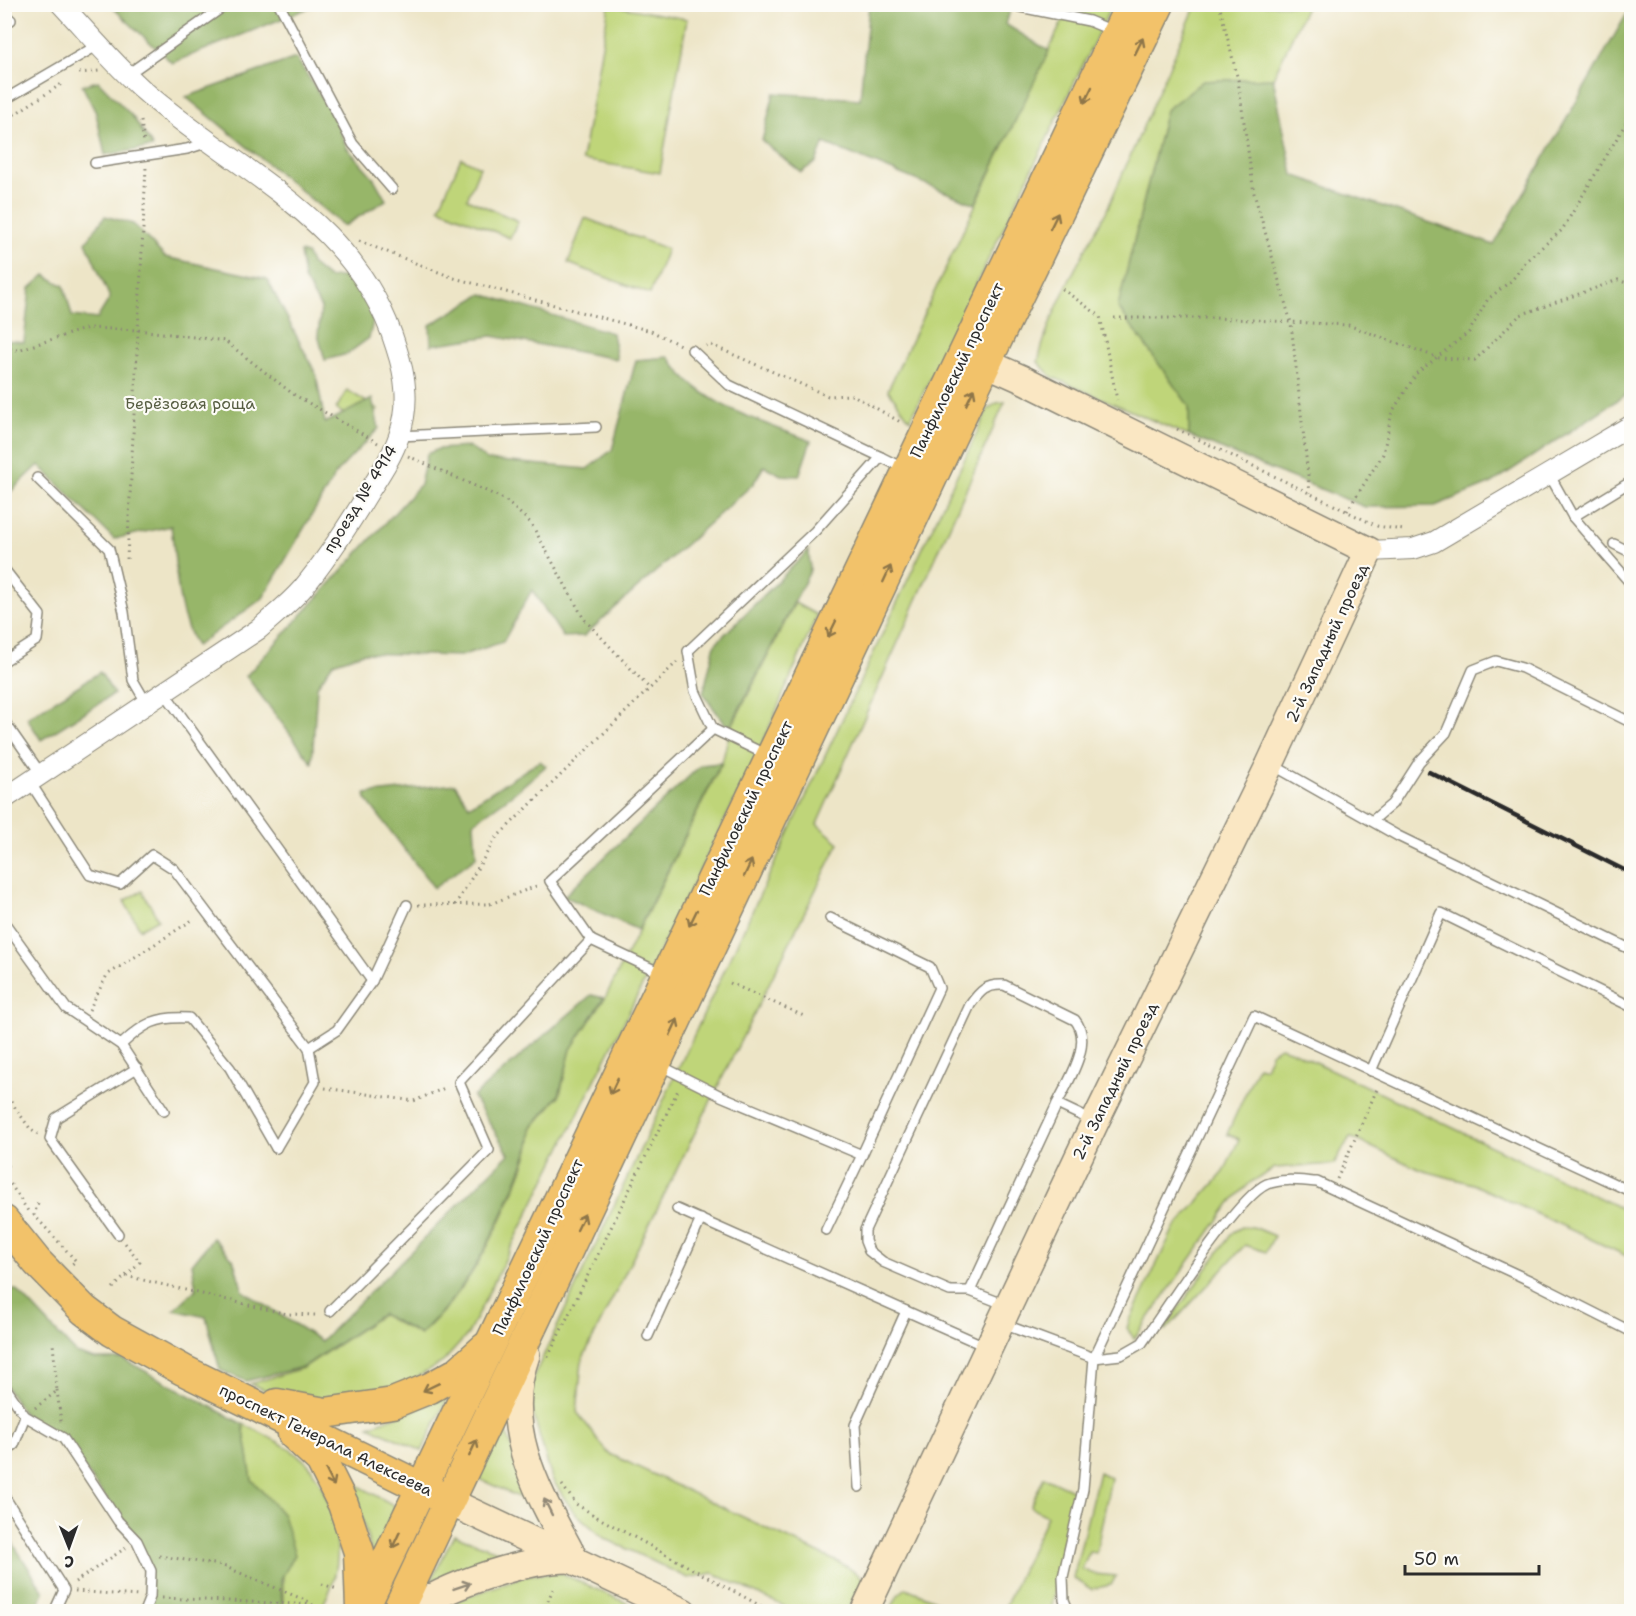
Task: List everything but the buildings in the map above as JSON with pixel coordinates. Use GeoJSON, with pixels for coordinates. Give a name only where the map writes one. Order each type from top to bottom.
{"type":"FeatureCollection","features":[{"type":"Feature","properties":{"kind":"main road","name":"Панфиловский проспект"},"geometry":{"type":"LineString","coordinates":[[397,1611],[657,1064],[976,359],[1131,4]]}},
{"type":"Feature","properties":{"kind":"main road","name":"Панфиловский проспект"},"geometry":{"type":"LineString","coordinates":[[355,1604],[421,1487],[495,1340],[666,976],[908,471],[976,359],[1159,4]]}},
{"type":"Feature","properties":{"kind":"main road","name":"проспект Генерала Алексеева"},"geometry":{"type":"LineString","coordinates":[[4,1221],[37,1262],[84,1310],[112,1331],[183,1370],[448,1501]]}},
{"type":"Feature","properties":{"kind":"main road"},"geometry":{"type":"LineString","coordinates":[[242,1398],[325,1413],[393,1403],[430,1388],[457,1373],[495,1340]]}},
{"type":"Feature","properties":{"kind":"main road"},"geometry":{"type":"LineString","coordinates":[[242,1398],[290,1431],[321,1460],[344,1504],[358,1552],[355,1604]]}},
{"type":"Feature","properties":{"kind":"street","name":"проезд № 4914"},"geometry":{"type":"LineString","coordinates":[[4,799],[259,628],[303,588],[386,465],[395,445],[405,411],[406,387],[390,325],[374,294],[350,258],[319,223],[143,90],[61,4]]}},
{"type":"Feature","properties":{"kind":"street","name":"2-й Западный проезд"},"geometry":{"type":"LineString","coordinates":[[976,359],[1369,551],[1413,549],[1434,542],[1632,425]]}},
{"type":"Feature","properties":{"kind":"street","name":"2-й Западный проезд"},"geometry":{"type":"LineString","coordinates":[[864,1611],[1095,1122],[1270,764],[1369,551]]}},
{"type":"Feature","properties":{"kind":"street"},"geometry":{"type":"LineString","coordinates":[[410,1611],[422,1602],[447,1591],[508,1570],[545,1559],[574,1559],[533,1478],[517,1429],[516,1398],[522,1365],[556,1274]]}},
{"type":"Feature","properties":{"kind":"street","name":"проспект Генерала Алексеева"},"geometry":{"type":"LineString","coordinates":[[448,1501],[680,1611]]}},
{"type":"Feature","properties":{"kind":"lane"},"geometry":{"type":"LineString","coordinates":[[128,74],[227,4]]}},
{"type":"Feature","properties":{"kind":"lane"},"geometry":{"type":"LineString","coordinates":[[279,4],[353,144],[392,189]]}},
{"type":"Feature","properties":{"kind":"lane"},"geometry":{"type":"LineString","coordinates":[[1005,4],[1089,21],[1118,33]]}},
{"type":"Feature","properties":{"kind":"lane"},"geometry":{"type":"LineString","coordinates":[[4,100],[98,45]]}},
{"type":"Feature","properties":{"kind":"lane"},"geometry":{"type":"LineString","coordinates":[[95,163],[187,149],[211,141]]}},
{"type":"Feature","properties":{"kind":"lane"},"geometry":{"type":"LineString","coordinates":[[692,350],[729,385],[908,471]]}},
{"type":"Feature","properties":{"kind":"lane"},"geometry":{"type":"LineString","coordinates":[[395,445],[596,427]]}},
{"type":"Feature","properties":{"kind":"lane"},"geometry":{"type":"LineString","coordinates":[[771,756],[713,729],[694,691],[688,651],[815,531],[881,457]]}},
{"type":"Feature","properties":{"kind":"lane"},"geometry":{"type":"LineString","coordinates":[[1549,474],[1573,517],[1632,585]]}},
{"type":"Feature","properties":{"kind":"lane"},"geometry":{"type":"LineString","coordinates":[[37,478],[109,549],[124,612],[133,680],[147,704]]}},
{"type":"Feature","properties":{"kind":"lane"},"geometry":{"type":"LineString","coordinates":[[1573,517],[1632,481]]}},
{"type":"Feature","properties":{"kind":"lane"},"geometry":{"type":"LineString","coordinates":[[1614,544],[1632,553]]}},
{"type":"Feature","properties":{"kind":"lane"},"geometry":{"type":"LineString","coordinates":[[4,569],[40,615],[37,640],[4,661]]}},
{"type":"Feature","properties":{"kind":"lane"},"geometry":{"type":"LineString","coordinates":[[1372,821],[1392,804],[1419,762],[1446,733],[1473,670],[1496,661],[1522,668],[1632,723]]}},
{"type":"Feature","properties":{"kind":"lane"},"geometry":{"type":"LineString","coordinates":[[164,692],[372,981]]}},
{"type":"Feature","properties":{"kind":"lane"},"geometry":{"type":"LineString","coordinates":[[4,721],[90,875],[120,884],[152,855],[174,869],[309,1048],[315,1082],[276,1148],[230,1068],[189,1018],[167,1016],[141,1026],[121,1044]]}},
{"type":"Feature","properties":{"kind":"lane"},"geometry":{"type":"LineString","coordinates":[[666,976],[591,940],[550,881],[713,729]]}},
{"type":"Feature","properties":{"kind":"lane"},"geometry":{"type":"LineString","coordinates":[[1270,764],[1372,821],[1632,950]]}},
{"type":"Feature","properties":{"kind":"lane"},"geometry":{"type":"LineString","coordinates":[[309,1048],[338,1030],[372,981],[407,905]]}},
{"type":"Feature","properties":{"kind":"lane"},"geometry":{"type":"LineString","coordinates":[[1371,1071],[1441,913],[1632,1007]]}},
{"type":"Feature","properties":{"kind":"lane"},"geometry":{"type":"LineString","coordinates":[[826,1230],[939,988],[930,968],[830,918]]}},
{"type":"Feature","properties":{"kind":"lane"},"geometry":{"type":"LineString","coordinates":[[4,922],[66,1008],[121,1044],[164,1111]]}},
{"type":"Feature","properties":{"kind":"lane"},"geometry":{"type":"LineString","coordinates":[[330,1311],[489,1150],[459,1082],[591,940]]}},
{"type":"Feature","properties":{"kind":"lane"},"geometry":{"type":"LineString","coordinates":[[970,1291],[1081,1048],[1081,1027],[1075,1020],[1004,986],[992,985],[981,990],[970,1005],[865,1230],[869,1251],[883,1262],[950,1291],[970,1291],[1005,1314],[1094,1358],[1121,1355],[1142,1343],[1238,1209],[1266,1184],[1300,1180],[1317,1182],[1333,1189],[1531,1281],[1632,1332]]}},
{"type":"Feature","properties":{"kind":"lane"},"geometry":{"type":"LineString","coordinates":[[1070,1611],[1064,1600],[1062,1577],[1083,1488],[1094,1358],[1254,1016],[1630,1188]]}},
{"type":"Feature","properties":{"kind":"lane"},"geometry":{"type":"LineString","coordinates":[[657,1064],[862,1155]]}},
{"type":"Feature","properties":{"kind":"lane"},"geometry":{"type":"LineString","coordinates":[[118,1234],[50,1139],[56,1118],[137,1068]]}},
{"type":"Feature","properties":{"kind":"lane"},"geometry":{"type":"LineString","coordinates":[[1057,1104],[1095,1122]]}},
{"type":"Feature","properties":{"kind":"lane"},"geometry":{"type":"LineString","coordinates":[[677,1209],[989,1348]]}},
{"type":"Feature","properties":{"kind":"lane"},"geometry":{"type":"LineString","coordinates":[[648,1336],[701,1219]]}},
{"type":"Feature","properties":{"kind":"lane"},"geometry":{"type":"LineString","coordinates":[[858,1487],[855,1425],[906,1311]]}},
{"type":"Feature","properties":{"kind":"lane"},"geometry":{"type":"LineString","coordinates":[[4,1385],[25,1416],[63,1438],[118,1521],[137,1541],[151,1571],[150,1598],[144,1611]]}},
{"type":"Feature","properties":{"kind":"lane"},"geometry":{"type":"LineString","coordinates":[[4,1450],[14,1445],[25,1416]]}},
{"type":"Feature","properties":{"kind":"lane"},"geometry":{"type":"LineString","coordinates":[[4,1496],[64,1590],[54,1611]]}},
{"type":"Feature","properties":{"kind":"path"},"geometry":{"type":"LineString","coordinates":[[1220,4],[1238,80],[1254,193],[1291,323],[1310,494],[1309,521]]}},
{"type":"Feature","properties":{"kind":"path"},"geometry":{"type":"LineString","coordinates":[[4,121],[80,72],[100,71],[113,59]]}},
{"type":"Feature","properties":{"kind":"path"},"geometry":{"type":"LineString","coordinates":[[1347,511],[1383,454],[1392,412],[1417,373],[1469,333],[1488,299],[1512,280],[1527,260],[1562,230],[1632,113]]}},
{"type":"Feature","properties":{"kind":"path"},"geometry":{"type":"LineString","coordinates":[[126,565],[146,154],[141,121]]}},
{"type":"Feature","properties":{"kind":"path"},"geometry":{"type":"LineString","coordinates":[[349,238],[454,278],[651,331],[692,350],[710,344],[828,396],[853,395],[902,423]]}},
{"type":"Feature","properties":{"kind":"path"},"geometry":{"type":"LineString","coordinates":[[1114,318],[1215,318],[1348,325],[1439,358],[1475,360],[1520,315],[1618,280],[1632,285]]}},
{"type":"Feature","properties":{"kind":"path"},"geometry":{"type":"LineString","coordinates":[[1062,289],[1100,316],[1116,399],[1126,404]]}},
{"type":"Feature","properties":{"kind":"path"},"geometry":{"type":"LineString","coordinates":[[4,348],[18,350],[88,328],[138,330],[225,340],[293,394],[504,499],[531,523],[584,619],[650,688]]}},
{"type":"Feature","properties":{"kind":"path"},"geometry":{"type":"LineString","coordinates":[[1167,424],[1377,526],[1411,531]]}},
{"type":"Feature","properties":{"kind":"path"},"geometry":{"type":"LineString","coordinates":[[455,905],[496,838],[688,651]]}},
{"type":"Feature","properties":{"kind":"path"},"geometry":{"type":"LineString","coordinates":[[407,905],[490,904],[550,881]]}},
{"type":"Feature","properties":{"kind":"path"},"geometry":{"type":"LineString","coordinates":[[85,1020],[107,975],[206,911]]}},
{"type":"Feature","properties":{"kind":"path"},"geometry":{"type":"LineString","coordinates":[[730,983],[806,1017]]}},
{"type":"Feature","properties":{"kind":"path"},"geometry":{"type":"LineString","coordinates":[[1333,1189],[1383,1076]]}},
{"type":"Feature","properties":{"kind":"path"},"geometry":{"type":"LineString","coordinates":[[545,1363],[684,1077]]}},
{"type":"Feature","properties":{"kind":"path"},"geometry":{"type":"LineString","coordinates":[[312,1086],[414,1101],[459,1082]]}},
{"type":"Feature","properties":{"kind":"path"},"geometry":{"type":"LineString","coordinates":[[4,1092],[31,1130],[50,1139]]}},
{"type":"Feature","properties":{"kind":"path"},"geometry":{"type":"LineString","coordinates":[[9,1162],[4,1173],[31,1218],[73,1264],[76,1262],[34,1215],[38,1203]]}},
{"type":"Feature","properties":{"kind":"path"},"geometry":{"type":"LineString","coordinates":[[113,1288],[140,1262],[118,1234]]}},
{"type":"Feature","properties":{"kind":"path"},"geometry":{"type":"LineString","coordinates":[[126,1276],[287,1314],[319,1315],[330,1311]]}},
{"type":"Feature","properties":{"kind":"path"},"geometry":{"type":"LineString","coordinates":[[53,1343],[63,1438]]}},
{"type":"Feature","properties":{"kind":"path"},"geometry":{"type":"LineString","coordinates":[[25,1416],[57,1391]]}},
{"type":"Feature","properties":{"kind":"path"},"geometry":{"type":"LineString","coordinates":[[560,1482],[576,1504],[597,1517],[772,1611]]}},
{"type":"Feature","properties":{"kind":"path"},"geometry":{"type":"LineString","coordinates":[[64,1590],[137,1541]]}},
{"type":"Feature","properties":{"kind":"path"},"geometry":{"type":"LineString","coordinates":[[64,1590],[150,1598],[316,1605],[221,1565],[143,1554]]}},
{"type":"Feature","properties":{"kind":"path"},"geometry":{"type":"LineString","coordinates":[[322,1584],[355,1604]]}},
{"type":"Feature","properties":{"kind":"path"},"geometry":{"type":"LineString","coordinates":[[543,1611],[553,1589]]}},
{"type":"Feature","properties":{"kind":"green space"},"geometry":{"type":"Polygon","coordinates":[[[110,5],[316,5],[172,63],[110,5]]]}},
{"type":"Feature","properties":{"kind":"green space"},"geometry":{"type":"Polygon","coordinates":[[[609,5],[687,19],[660,173],[582,160],[609,5]]]}},
{"type":"Feature","properties":{"kind":"green space"},"geometry":{"type":"Polygon","coordinates":[[[869,5],[1013,5],[1005,24],[1049,51],[975,204],[824,143],[816,162],[801,172],[762,141],[774,93],[860,99],[869,5]]]}},
{"type":"Feature","properties":{"kind":"green space"},"geometry":{"type":"Polygon","coordinates":[[[1070,5],[1112,5],[910,420],[888,390],[1070,5]]]}},
{"type":"Feature","properties":{"kind":"green space"},"geometry":{"type":"Polygon","coordinates":[[[1196,5],[1307,5],[1273,78],[1203,81],[1166,110],[1118,306],[1189,406],[1189,436],[1052,377],[1038,362],[1058,305],[1076,266],[1106,212],[1196,5]]]}},
{"type":"Feature","properties":{"kind":"green space"},"geometry":{"type":"Polygon","coordinates":[[[1632,5],[1631,391],[1492,483],[1435,506],[1365,507],[1189,436],[1189,406],[1118,307],[1166,110],[1203,81],[1273,78],[1293,175],[1494,245],[1632,5]]]}},
{"type":"Feature","properties":{"kind":"green space"},"geometry":{"type":"Polygon","coordinates":[[[296,58],[335,117],[347,148],[373,177],[386,200],[344,226],[186,97],[296,58]]]}},
{"type":"Feature","properties":{"kind":"green space"},"geometry":{"type":"Polygon","coordinates":[[[98,81],[133,117],[153,147],[105,155],[96,113],[82,85],[98,81]]]}},
{"type":"Feature","properties":{"kind":"green space"},"geometry":{"type":"Polygon","coordinates":[[[461,158],[480,167],[467,199],[518,221],[510,238],[439,208],[461,158]]]}},
{"type":"Feature","properties":{"kind":"green space","name":"Берёзовая роща"},"geometry":{"type":"Polygon","coordinates":[[[105,216],[133,224],[165,257],[267,279],[316,374],[325,423],[372,399],[379,428],[337,472],[263,598],[196,646],[180,603],[171,526],[114,539],[39,465],[5,497],[5,340],[24,342],[30,288],[45,275],[64,286],[72,316],[97,319],[110,298],[86,242],[105,216]]]}},
{"type":"Feature","properties":{"kind":"green space"},"geometry":{"type":"Polygon","coordinates":[[[585,218],[667,249],[650,294],[568,263],[585,218]]]}},
{"type":"Feature","properties":{"kind":"green space"},"geometry":{"type":"Polygon","coordinates":[[[300,252],[307,254],[311,264],[328,278],[350,276],[375,314],[369,338],[347,354],[325,360],[318,335],[321,308],[304,279],[300,252]]]}},
{"type":"Feature","properties":{"kind":"green space"},"geometry":{"type":"Polygon","coordinates":[[[482,294],[612,333],[617,359],[492,336],[431,345],[430,325],[482,294]]]}},
{"type":"Feature","properties":{"kind":"green space"},"geometry":{"type":"Polygon","coordinates":[[[669,357],[682,374],[714,400],[752,419],[811,441],[799,476],[781,475],[764,466],[753,484],[584,636],[563,637],[532,590],[503,642],[460,656],[363,653],[333,663],[317,686],[312,763],[246,676],[420,485],[427,454],[438,449],[469,447],[487,460],[587,469],[612,450],[636,360],[669,357]]]}},
{"type":"Feature","properties":{"kind":"green space"},"geometry":{"type":"Polygon","coordinates":[[[347,390],[378,409],[368,428],[336,409],[347,390]]]}},
{"type":"Feature","properties":{"kind":"green space"},"geometry":{"type":"Polygon","coordinates":[[[1005,402],[817,824],[839,843],[582,1360],[577,1412],[608,1453],[846,1566],[864,1579],[847,1611],[794,1611],[713,1573],[688,1578],[604,1538],[572,1510],[552,1479],[530,1403],[533,1378],[988,409],[997,403],[1005,402]]]}},
{"type":"Feature","properties":{"kind":"green space"},"geometry":{"type":"Polygon","coordinates":[[[809,550],[810,571],[729,729],[703,694],[715,644],[809,550]]]}},
{"type":"Feature","properties":{"kind":"green space"},"geometry":{"type":"Polygon","coordinates":[[[795,603],[817,615],[757,756],[468,1334],[443,1362],[414,1379],[356,1401],[308,1406],[250,1384],[303,1368],[382,1315],[420,1335],[465,1283],[489,1244],[509,1202],[528,1155],[532,1128],[560,1095],[571,1049],[605,998],[722,763],[730,730],[795,603]]]}},
{"type":"Feature","properties":{"kind":"green space"},"geometry":{"type":"Polygon","coordinates":[[[100,672],[114,694],[41,740],[27,718],[100,672]]]}},
{"type":"Feature","properties":{"kind":"green space"},"geometry":{"type":"Polygon","coordinates":[[[540,761],[546,766],[513,794],[474,822],[476,857],[434,888],[366,799],[365,794],[455,784],[469,806],[540,761]]]}},
{"type":"Feature","properties":{"kind":"green space"},"geometry":{"type":"Polygon","coordinates":[[[721,763],[638,930],[564,896],[701,765],[721,763]]]}},
{"type":"Feature","properties":{"kind":"green space"},"geometry":{"type":"Polygon","coordinates":[[[142,891],[158,919],[140,929],[124,901],[142,891]]]}},
{"type":"Feature","properties":{"kind":"green space"},"geometry":{"type":"Polygon","coordinates":[[[591,995],[604,998],[571,1049],[559,1095],[531,1128],[525,1161],[499,1223],[465,1282],[436,1318],[420,1334],[382,1314],[303,1367],[246,1381],[220,1370],[206,1317],[174,1310],[196,1289],[192,1264],[213,1238],[233,1259],[243,1291],[321,1341],[509,1154],[473,1097],[591,995]]]}},
{"type":"Feature","properties":{"kind":"green space"},"geometry":{"type":"Polygon","coordinates":[[[1280,1047],[1631,1213],[1631,1258],[1473,1184],[1421,1170],[1350,1137],[1334,1164],[1275,1168],[1251,1182],[1231,1202],[1134,1339],[1127,1328],[1129,1322],[1173,1230],[1224,1172],[1239,1139],[1227,1134],[1258,1066],[1265,1068],[1271,1053],[1280,1047]]]}},
{"type":"Feature","properties":{"kind":"green space"},"geometry":{"type":"Polygon","coordinates":[[[1242,1227],[1253,1227],[1274,1236],[1266,1252],[1245,1245],[1166,1330],[1165,1327],[1233,1232],[1242,1227]]]}},
{"type":"Feature","properties":{"kind":"green space"},"geometry":{"type":"Polygon","coordinates":[[[4,1283],[10,1290],[17,1290],[76,1353],[95,1359],[123,1359],[243,1424],[252,1480],[283,1515],[295,1555],[281,1579],[282,1611],[144,1611],[150,1597],[137,1541],[77,1459],[25,1416],[5,1385],[4,1283]]]}},
{"type":"Feature","properties":{"kind":"green space"},"geometry":{"type":"Polygon","coordinates":[[[448,1397],[422,1451],[369,1426],[448,1397]]]}},
{"type":"Feature","properties":{"kind":"green space"},"geometry":{"type":"Polygon","coordinates":[[[243,1424],[270,1437],[306,1462],[319,1481],[331,1508],[337,1538],[336,1568],[329,1593],[320,1611],[283,1611],[283,1515],[252,1480],[243,1424]]]}},
{"type":"Feature","properties":{"kind":"green space"},"geometry":{"type":"Polygon","coordinates":[[[503,1424],[534,1504],[477,1478],[503,1424]]]}},
{"type":"Feature","properties":{"kind":"green space"},"geometry":{"type":"Polygon","coordinates":[[[1099,1472],[1111,1478],[1096,1553],[1089,1552],[1082,1569],[1094,1574],[1116,1576],[1111,1585],[1091,1589],[1073,1578],[1099,1472]]]}},
{"type":"Feature","properties":{"kind":"green space"},"geometry":{"type":"Polygon","coordinates":[[[1044,1477],[1074,1491],[1051,1611],[1003,1611],[1047,1516],[1030,1507],[1044,1477]]]}},
{"type":"Feature","properties":{"kind":"green space"},"geometry":{"type":"Polygon","coordinates":[[[352,1482],[395,1506],[395,1516],[374,1561],[352,1482]]]}},
{"type":"Feature","properties":{"kind":"green space"},"geometry":{"type":"Polygon","coordinates":[[[5,1531],[44,1592],[35,1611],[5,1611],[5,1531]]]}},
{"type":"Feature","properties":{"kind":"green space"},"geometry":{"type":"Polygon","coordinates":[[[454,1535],[505,1554],[431,1581],[454,1535]]]}},
{"type":"Feature","properties":{"kind":"green space"},"geometry":{"type":"Polygon","coordinates":[[[561,1573],[644,1611],[426,1612],[527,1575],[561,1573]]]}},
{"type":"Feature","properties":{"kind":"green space"},"geometry":{"type":"Polygon","coordinates":[[[906,1588],[961,1611],[890,1611],[898,1595],[906,1588]]]}},
{"type":"Feature","properties":{"kind":"railway"},"geometry":{"type":"LineString","coordinates":[[1429,772],[1632,874]]}}]}
